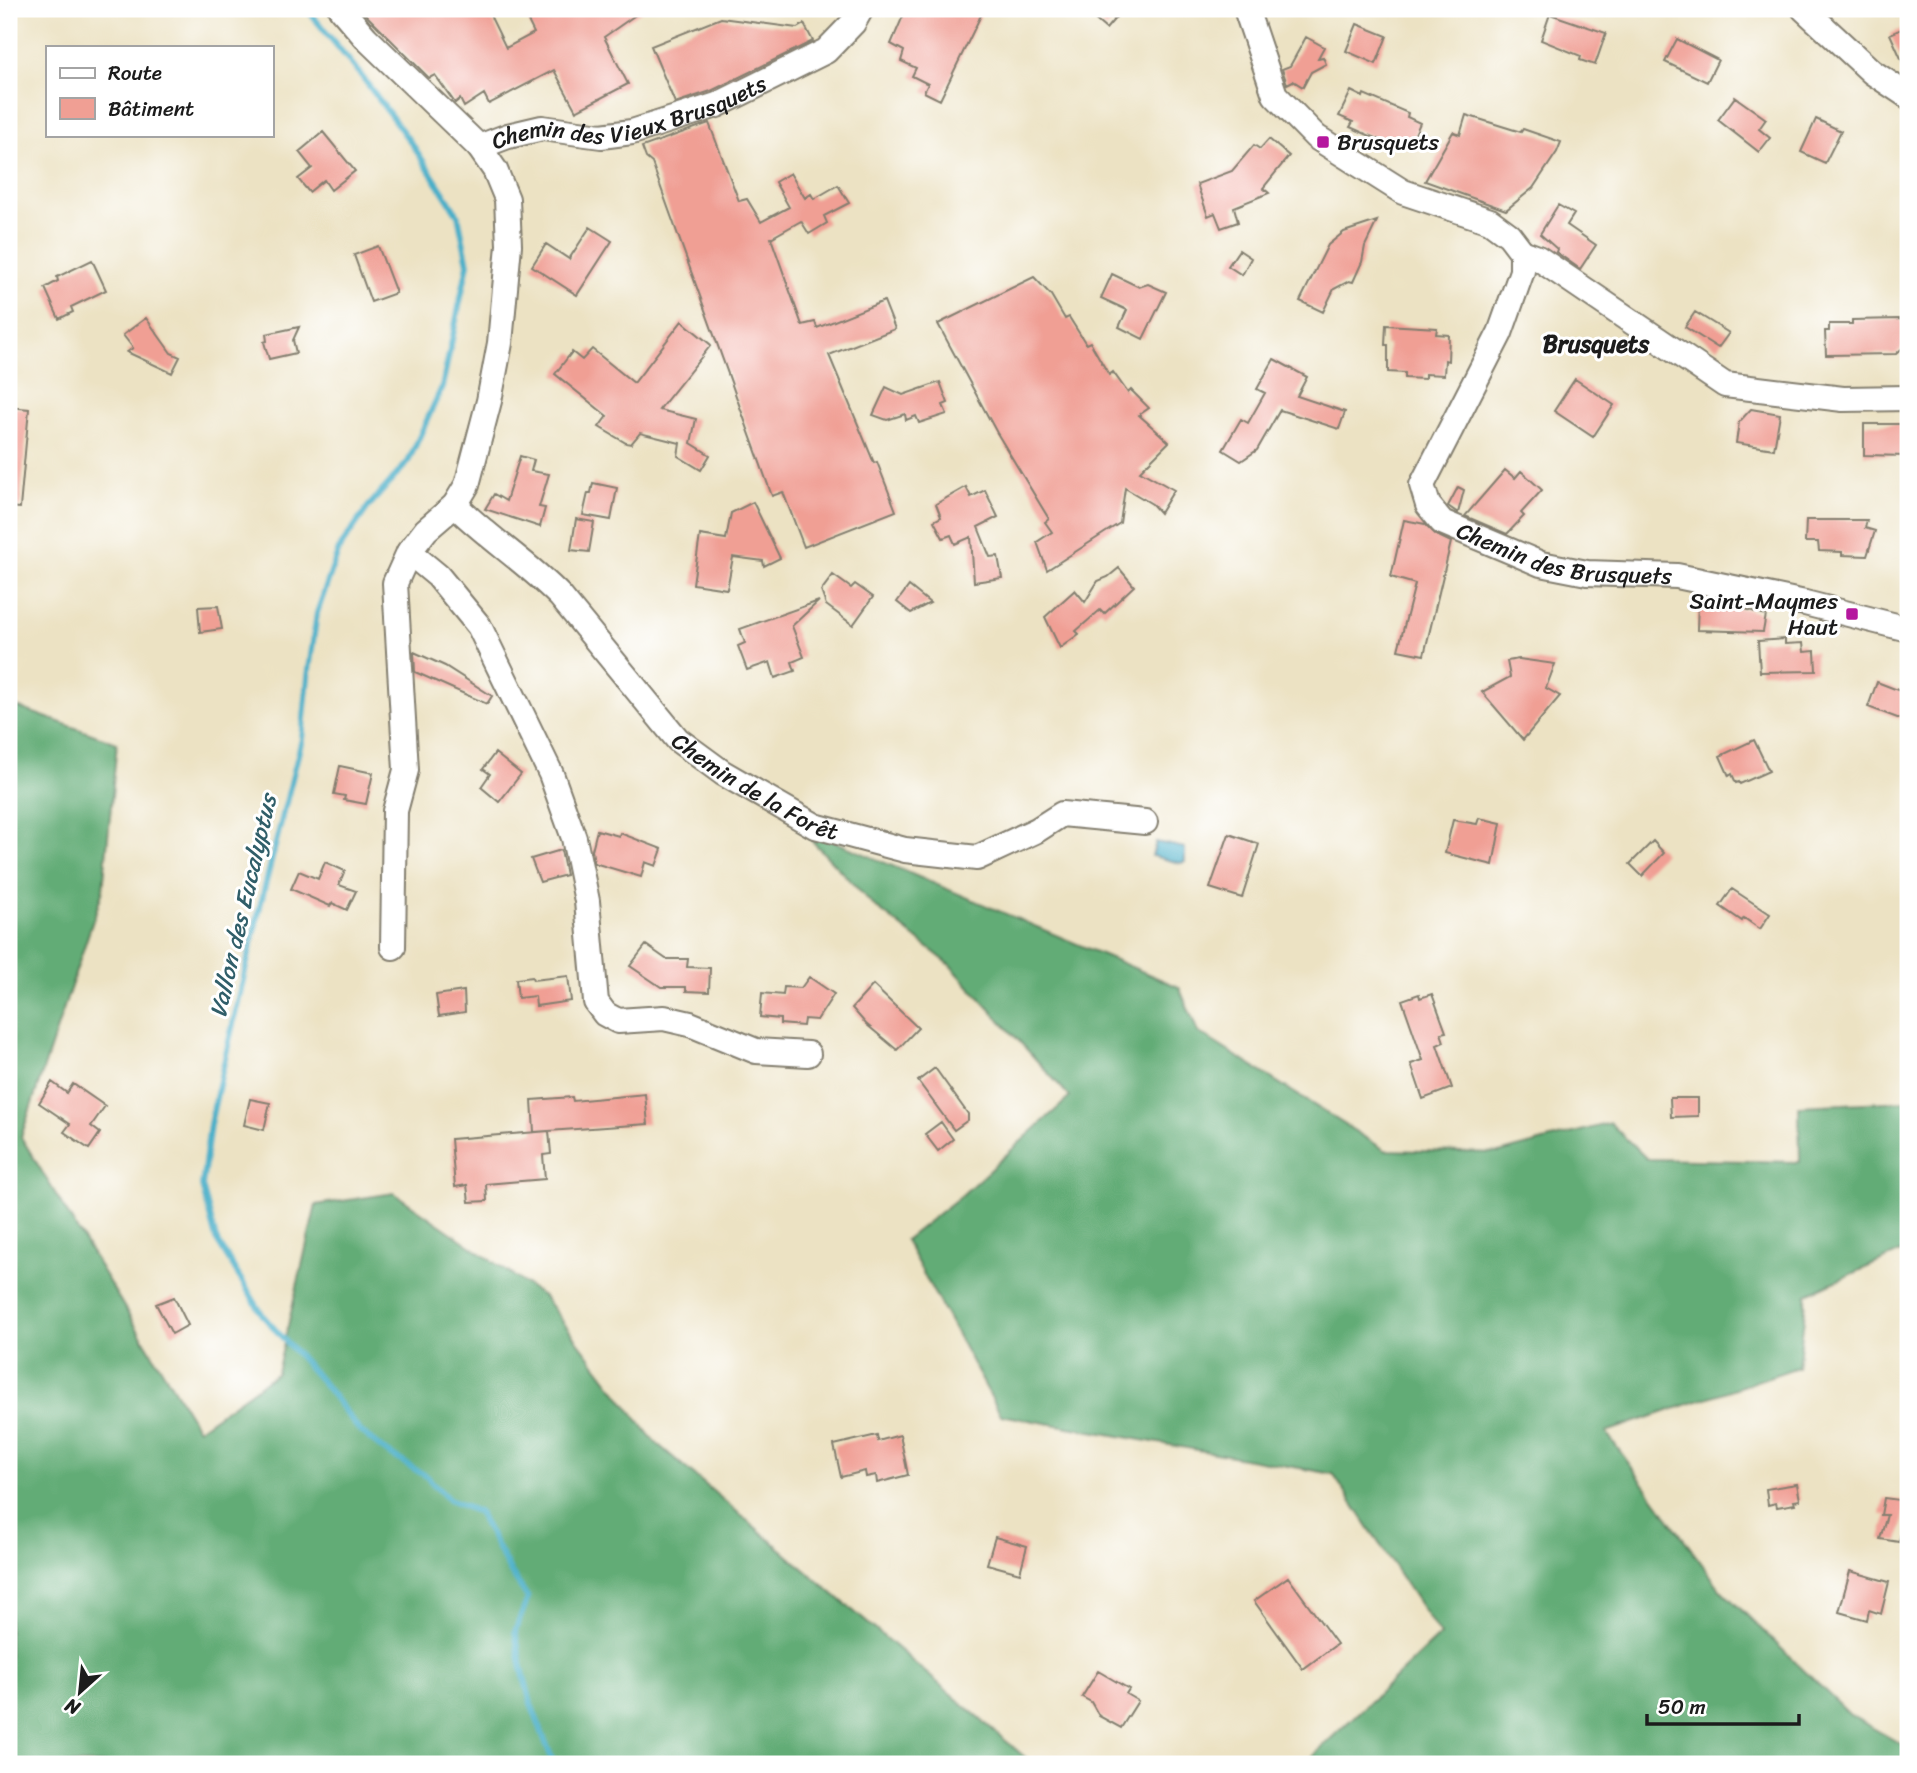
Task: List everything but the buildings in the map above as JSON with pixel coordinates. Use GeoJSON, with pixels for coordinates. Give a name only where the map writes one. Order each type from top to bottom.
{"type":"FeatureCollection","features":[{"type":"Feature","properties":{"kind":"street","name":"Chemin des Vieux Brusquets"},"geometry":{"type":"LineString","coordinates":[[341,9],[366,38],[479,147],[508,136],[542,128],[601,136],[632,132],[717,105],[827,51],[853,23],[861,9]]}},
{"type":"Feature","properties":{"kind":"street"},"geometry":{"type":"LineString","coordinates":[[1246,9],[1275,95],[1316,137],[1403,191],[1490,221],[1509,235],[1522,252],[1538,258],[1725,385],[1843,399],[1908,398]]}},
{"type":"Feature","properties":{"kind":"street"},"geometry":{"type":"LineString","coordinates":[[1804,9],[1872,72],[1908,96]]}},
{"type":"Feature","properties":{"kind":"street"},"geometry":{"type":"LineString","coordinates":[[393,947],[395,811],[406,771],[395,583],[409,552],[426,530],[455,505],[467,485],[489,401],[500,343],[509,246],[507,198],[495,170],[479,147]]}},
{"type":"Feature","properties":{"kind":"street","name":"Chemin des Brusquets"},"geometry":{"type":"LineString","coordinates":[[1522,252],[1522,271],[1500,333],[1422,485],[1428,505],[1442,522],[1541,564],[1587,573],[1677,576],[1805,603],[1908,629]]}},
{"type":"Feature","properties":{"kind":"street","name":"Chemin de la Forêt"},"geometry":{"type":"LineString","coordinates":[[455,505],[492,540],[542,578],[560,596],[678,740],[723,773],[815,826],[905,849],[977,858],[1037,830],[1062,814],[1145,822]]}},
{"type":"Feature","properties":{"kind":"street"},"geometry":{"type":"LineString","coordinates":[[409,552],[438,576],[479,626],[551,774],[574,838],[587,901],[596,1002],[605,1014],[618,1021],[664,1018],[690,1024],[756,1051],[808,1054]]}},
{"type":"Feature","properties":{"kind":"green space"},"geometry":{"type":"Polygon","coordinates":[[[9,704],[117,743],[103,890],[21,1137],[198,1429],[277,1373],[316,1205],[394,1193],[544,1297],[654,1441],[1033,1764],[9,1764],[9,704]]]}},
{"type":"Feature","properties":{"kind":"green space"},"geometry":{"type":"Polygon","coordinates":[[[798,826],[1179,987],[1198,1032],[1385,1150],[1499,1153],[1610,1123],[1647,1159],[1800,1162],[1799,1106],[1908,1101],[1908,1249],[1807,1294],[1798,1367],[1606,1432],[1721,1590],[1850,1715],[1908,1748],[1908,1764],[1304,1764],[1440,1635],[1333,1474],[1001,1415],[905,1240],[962,1195],[1070,1097],[949,964],[872,904],[798,826]]]}},
{"type":"Feature","properties":{"kind":"water"},"geometry":{"type":"Polygon","coordinates":[[[1156,842],[1185,848],[1185,862],[1152,856],[1156,842]]]}},
{"type":"Feature","properties":{"kind":"waterway","name":"Vallon des Eucalyptus"},"geometry":{"type":"LineString","coordinates":[[307,9],[414,147],[458,215],[468,264],[442,387],[408,462],[368,507],[339,549],[317,613],[302,739],[210,1124],[202,1186],[216,1239],[264,1317],[324,1384],[359,1430],[385,1451],[426,1476],[449,1500],[478,1512],[528,1598],[515,1631],[531,1704],[554,1764]]}},
{"type":"Feature","properties":{"kind":"place","name":"Brusquets"},"geometry":{"type":"Point","coordinates":[1323,142]}},
{"type":"Feature","properties":{"kind":"place","name":"Saint-Maymes Haut"},"geometry":{"type":"Point","coordinates":[1852,614]}},
{"type":"Feature","properties":{"kind":"district","name":"Brusquets"},"geometry":{"type":"Point","coordinates":[1596,344]}}]}
